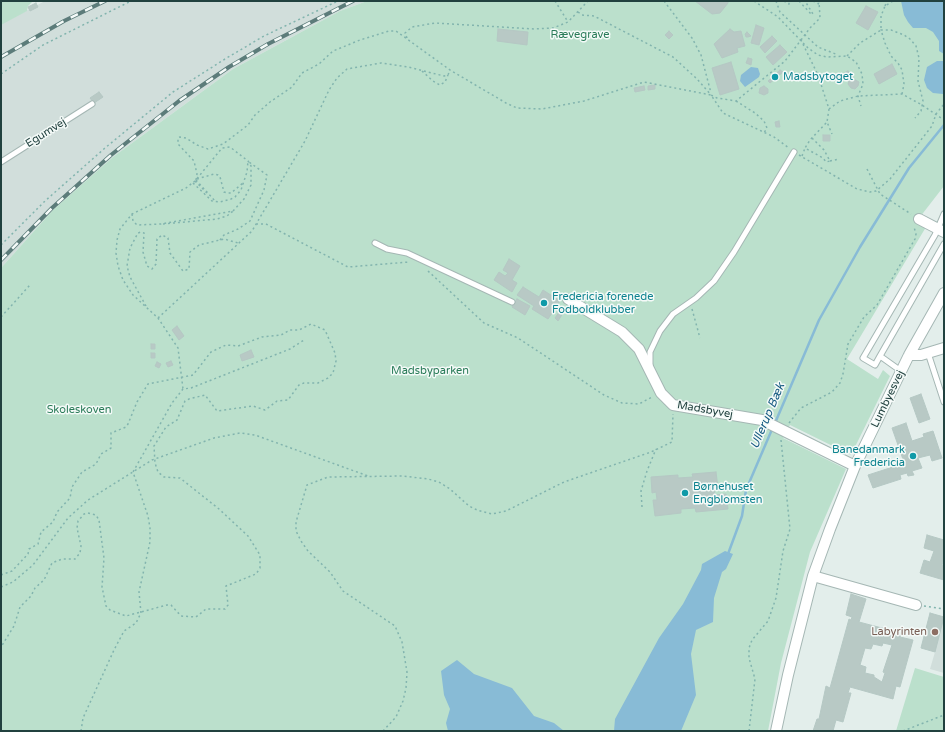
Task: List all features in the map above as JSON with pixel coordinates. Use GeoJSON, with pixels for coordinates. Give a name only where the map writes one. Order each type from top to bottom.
{"type":"FeatureCollection","features":[{"type":"Feature","properties":{"kind":"street"},"geometry":{"type":"LineString","coordinates":[[917,218],[940,231]]}},
{"type":"Feature","properties":{"kind":"street","name":"Lumbyesvej"},"geometry":{"type":"LineString","coordinates":[[776,731],[788,675],[813,576],[855,466],[909,355],[944,293]]}},
{"type":"Feature","properties":{"kind":"street","name":"Madsbyvej"},"geometry":{"type":"LineString","coordinates":[[568,299],[622,332],[639,349],[662,393],[673,405],[762,420],[855,466]]}},
{"type":"Feature","properties":{"kind":"street"},"geometry":{"type":"LineString","coordinates":[[909,355],[921,355],[944,348]]}},
{"type":"Feature","properties":{"kind":"street"},"geometry":{"type":"LineString","coordinates":[[813,576],[916,605]]}},
{"type":"Feature","properties":{"kind":"lane","name":"Egumvej"},"geometry":{"type":"LineString","coordinates":[[1,162],[92,104]]}},
{"type":"Feature","properties":{"kind":"lane"},"geometry":{"type":"LineString","coordinates":[[649,368],[650,352],[660,331],[673,314],[690,302],[714,281],[730,258],[794,152]]}},
{"type":"Feature","properties":{"kind":"lane"},"geometry":{"type":"LineString","coordinates":[[944,214],[940,231],[934,235],[863,358],[875,365],[944,244]]}},
{"type":"Feature","properties":{"kind":"lane"},"geometry":{"type":"LineString","coordinates":[[375,243],[387,249],[408,253],[512,302]]}},
{"type":"Feature","properties":{"kind":"lane"},"geometry":{"type":"LineString","coordinates":[[928,353],[944,402]]}},
{"type":"Feature","properties":{"kind":"lane"},"geometry":{"type":"LineString","coordinates":[[880,356],[901,371]]}},
{"type":"Feature","properties":{"kind":"path"},"geometry":{"type":"LineString","coordinates":[[1,74],[42,45],[131,1]]}},
{"type":"Feature","properties":{"kind":"path"},"geometry":{"type":"LineString","coordinates":[[1,245],[72,177],[173,92],[264,36],[338,1]]}},
{"type":"Feature","properties":{"kind":"path"},"geometry":{"type":"LineString","coordinates":[[555,1],[568,22]]}},
{"type":"Feature","properties":{"kind":"path"},"geometry":{"type":"LineString","coordinates":[[407,38],[405,33],[407,30],[421,25],[449,24],[534,29],[553,28],[568,22],[588,1]]}},
{"type":"Feature","properties":{"kind":"path"},"geometry":{"type":"LineString","coordinates":[[664,1],[692,38],[701,55],[711,95]]}},
{"type":"Feature","properties":{"kind":"path"},"geometry":{"type":"LineString","coordinates":[[754,1],[778,17],[808,48],[818,55],[847,56],[856,62],[862,74],[863,84],[858,96],[861,106]]}},
{"type":"Feature","properties":{"kind":"path"},"geometry":{"type":"LineString","coordinates":[[776,1],[780,12],[818,47],[840,56]]}},
{"type":"Feature","properties":{"kind":"path"},"geometry":{"type":"LineString","coordinates":[[784,1],[789,4],[789,1]]}},
{"type":"Feature","properties":{"kind":"path"},"geometry":{"type":"LineString","coordinates":[[799,1],[811,14],[813,14],[805,1]]}},
{"type":"Feature","properties":{"kind":"path"},"geometry":{"type":"LineString","coordinates":[[814,1],[819,4]]}},
{"type":"Feature","properties":{"kind":"path"},"geometry":{"type":"LineString","coordinates":[[736,101],[785,61],[810,28],[820,18],[819,1]]}},
{"type":"Feature","properties":{"kind":"path"},"geometry":{"type":"LineString","coordinates":[[887,1],[881,16],[881,30],[891,56],[902,70],[904,84],[902,94]]}},
{"type":"Feature","properties":{"kind":"path"},"geometry":{"type":"LineString","coordinates":[[885,6],[893,1]]}},
{"type":"Feature","properties":{"kind":"path"},"geometry":{"type":"LineString","coordinates":[[578,12],[585,15],[594,16],[673,57],[697,79],[711,95],[723,113],[764,133],[857,189],[870,192],[876,191],[890,179],[932,126],[936,114],[944,104]]}},
{"type":"Feature","properties":{"kind":"path"},"geometry":{"type":"LineString","coordinates":[[847,56],[860,43],[881,30],[890,30],[910,39],[916,46],[919,58],[918,81],[922,96],[921,111],[915,118]]}},
{"type":"Feature","properties":{"kind":"path"},"geometry":{"type":"LineString","coordinates":[[248,161],[241,190],[235,197],[225,202],[216,202],[195,181],[194,161],[177,142],[180,137],[202,148],[208,149],[216,147],[248,125],[270,102],[292,87],[302,73],[319,64],[333,51],[360,40],[389,31],[396,31],[450,70],[506,104],[528,110],[542,109],[584,101],[644,82],[736,101],[755,113],[764,121],[766,128],[764,133]]}},
{"type":"Feature","properties":{"kind":"path"},"geometry":{"type":"LineString","coordinates":[[801,40],[818,75],[829,109],[827,122],[832,134]]}},
{"type":"Feature","properties":{"kind":"path"},"geometry":{"type":"LineString","coordinates":[[158,318],[249,234],[305,141],[329,90],[337,78],[347,69],[381,63],[422,70],[444,76],[448,75]]}},
{"type":"Feature","properties":{"kind":"path"},"geometry":{"type":"LineString","coordinates":[[422,70],[433,82],[440,84],[445,82],[450,70]]}},
{"type":"Feature","properties":{"kind":"path"},"geometry":{"type":"LineString","coordinates":[[829,109],[840,101],[858,96],[902,94],[944,120]]}},
{"type":"Feature","properties":{"kind":"path"},"geometry":{"type":"LineString","coordinates":[[802,156],[805,148],[812,138],[827,122]]}},
{"type":"Feature","properties":{"kind":"path"},"geometry":{"type":"LineString","coordinates":[[812,138],[824,150],[830,161]]}},
{"type":"Feature","properties":{"kind":"path"},"geometry":{"type":"LineString","coordinates":[[195,181],[219,151],[225,146],[230,147],[267,175],[264,190],[250,221],[238,229],[224,235],[220,241]]}},
{"type":"Feature","properties":{"kind":"path"},"geometry":{"type":"LineString","coordinates":[[805,148],[823,158],[826,162],[839,159]]}},
{"type":"Feature","properties":{"kind":"path"},"geometry":{"type":"LineString","coordinates":[[132,214],[132,221],[137,225],[217,219],[226,216],[233,211],[244,198],[251,184],[251,166],[248,161]]}},
{"type":"Feature","properties":{"kind":"path"},"geometry":{"type":"LineString","coordinates":[[749,731],[755,679],[749,658],[749,648],[752,640],[768,621],[774,604],[782,551],[790,529],[780,436],[781,429],[795,413],[832,392],[840,383],[848,344],[864,317],[877,305],[915,239],[916,234],[913,225],[917,218],[876,191],[873,179],[867,169]]}},
{"type":"Feature","properties":{"kind":"path"},"geometry":{"type":"LineString","coordinates":[[81,731],[83,718],[114,650],[124,631],[136,623],[141,613],[139,592],[150,542],[150,528],[148,516],[133,472],[172,403],[183,389],[178,348],[158,318],[133,295],[123,280],[118,266],[117,240],[120,228],[132,214],[186,188],[195,181],[206,176],[218,175],[220,177],[224,192],[227,193],[231,193],[244,182]]}},
{"type":"Feature","properties":{"kind":"path"},"geometry":{"type":"LineString","coordinates":[[161,224],[233,211]]}},
{"type":"Feature","properties":{"kind":"path"},"geometry":{"type":"LineString","coordinates":[[256,224],[266,224],[348,267],[411,262]]}},
{"type":"Feature","properties":{"kind":"path"},"geometry":{"type":"LineString","coordinates":[[147,307],[135,287],[128,266],[130,248],[138,233],[144,233],[143,252],[147,266],[152,269],[156,264],[156,243],[159,235],[165,235],[168,238],[170,253],[183,271],[188,269],[189,256],[194,248],[203,243],[220,241],[224,239],[238,243]]}},
{"type":"Feature","properties":{"kind":"path"},"geometry":{"type":"LineString","coordinates":[[424,268],[484,323],[518,338],[604,395],[622,403],[638,404],[662,393]]}},
{"type":"Feature","properties":{"kind":"path"},"geometry":{"type":"LineString","coordinates":[[1,317],[30,285]]}},
{"type":"Feature","properties":{"kind":"path"},"geometry":{"type":"LineString","coordinates":[[690,302],[700,338]]}},
{"type":"Feature","properties":{"kind":"path"},"geometry":{"type":"LineString","coordinates":[[1,575],[12,572],[28,554],[29,549],[38,544],[41,532],[53,522],[57,512],[70,498],[72,487],[82,472],[96,464],[102,454],[111,448],[111,433],[126,427],[137,402],[148,384],[193,375],[211,352],[226,345],[238,346],[262,337],[281,335],[290,330],[299,330],[311,324],[325,330],[335,353],[336,365],[333,373],[328,378],[318,383],[304,383],[298,385],[288,400],[277,401],[265,410],[252,406],[217,410],[205,395],[189,398],[185,401],[178,420],[166,427],[156,442],[154,459],[156,469],[161,475],[182,480],[219,509],[248,536],[260,555],[261,565],[256,574],[226,586],[228,605],[225,609],[206,609],[196,617],[181,616],[171,605],[126,616],[110,610],[106,606],[102,587],[104,558],[99,520],[91,513],[84,514],[79,518],[77,528],[81,546],[80,553],[75,559],[62,559],[52,563],[44,580],[35,588],[31,596],[20,607],[14,626],[1,647]]}},
{"type":"Feature","properties":{"kind":"path"},"geometry":{"type":"LineString","coordinates":[[183,389],[191,388],[290,349],[304,340]]}},
{"type":"Feature","properties":{"kind":"path"},"geometry":{"type":"LineString","coordinates":[[383,731],[396,717],[403,701],[406,688],[407,672],[402,642],[395,626],[343,591],[330,572],[308,551],[301,541],[296,531],[296,522],[304,490],[311,482],[328,477],[403,476],[439,482],[450,489],[469,506],[492,514],[506,511],[564,482],[672,442],[673,405]]}},
{"type":"Feature","properties":{"kind":"path"},"geometry":{"type":"LineString","coordinates":[[1,587],[14,582],[33,565],[68,518],[88,500],[154,459],[214,438],[240,433],[255,435],[369,476]]}},
{"type":"Feature","properties":{"kind":"path"},"geometry":{"type":"LineString","coordinates":[[642,507],[641,491],[656,449]]}},
{"type":"Feature","properties":{"kind":"path"},"geometry":{"type":"LineString","coordinates":[[916,605],[944,609]]}},
{"type":"Feature","properties":{"kind":"path"},"geometry":{"type":"LineString","coordinates":[[903,731],[944,715]]}},
{"type":"Feature","properties":{"kind":"shaded area"},"geometry":{"type":"Polygon","coordinates":[[[45,1],[367,1],[340,11],[233,69],[113,157],[53,210],[1,268],[1,24],[45,1]]]}},
{"type":"Feature","properties":{"kind":"shaded area","name":"Labyrinten"},"geometry":{"type":"Polygon","coordinates":[[[930,613],[944,617],[944,673],[930,669],[935,652],[921,648],[930,613]]]}},
{"type":"Feature","properties":{"kind":"green space"},"geometry":{"type":"Polygon","coordinates":[[[1,1],[33,1],[28,6],[27,11],[1,25],[1,1]]]}},
{"type":"Feature","properties":{"kind":"green space","name":"Madsbyparken"},"geometry":{"type":"Polygon","coordinates":[[[367,1],[944,1],[944,186],[920,217],[926,227],[847,359],[878,379],[883,370],[890,376],[851,455],[790,425],[783,438],[846,469],[810,552],[781,663],[768,731],[1,731],[1,268],[53,210],[113,157],[233,69],[340,11],[367,1]]]}},
{"type":"Feature","properties":{"kind":"green space"},"geometry":{"type":"Polygon","coordinates":[[[915,668],[944,677],[944,731],[896,731],[915,668]]]}},
{"type":"Feature","properties":{"kind":"water"},"geometry":{"type":"Polygon","coordinates":[[[901,1],[944,1],[944,54],[939,51],[939,41],[933,32],[926,28],[913,28],[908,22],[904,15],[901,1]]]}},
{"type":"Feature","properties":{"kind":"water"},"geometry":{"type":"Polygon","coordinates":[[[937,61],[944,61],[943,94],[933,93],[927,88],[924,80],[927,67],[937,61]]]}},
{"type":"Feature","properties":{"kind":"water"},"geometry":{"type":"Polygon","coordinates":[[[751,67],[758,68],[760,74],[759,77],[745,87],[740,81],[741,75],[751,67]]]}},
{"type":"Feature","properties":{"kind":"water"},"geometry":{"type":"Polygon","coordinates":[[[725,551],[733,554],[726,569],[722,572],[714,598],[713,622],[696,630],[691,654],[696,695],[681,731],[614,731],[615,719],[659,638],[683,604],[701,570],[702,564],[725,551]]]}},
{"type":"Feature","properties":{"kind":"water"},"geometry":{"type":"Polygon","coordinates":[[[457,660],[474,674],[512,688],[534,716],[554,723],[564,731],[448,731],[446,723],[450,709],[444,695],[441,671],[457,660]]]}},
{"type":"Feature","properties":{"kind":"building"},"geometry":{"type":"Polygon","coordinates":[[[695,1],[728,1],[728,3],[720,13],[712,14],[695,1]]]}},
{"type":"Feature","properties":{"kind":"building"},"geometry":{"type":"Polygon","coordinates":[[[36,3],[38,7],[30,11],[28,7],[36,3]]]}},
{"type":"Feature","properties":{"kind":"building"},"geometry":{"type":"Polygon","coordinates":[[[866,6],[878,12],[868,30],[856,23],[866,6]]]}},
{"type":"Feature","properties":{"kind":"building"},"geometry":{"type":"Polygon","coordinates":[[[756,25],[764,28],[759,45],[751,43],[756,25]]]}},
{"type":"Feature","properties":{"kind":"building"},"geometry":{"type":"Polygon","coordinates":[[[498,29],[528,32],[527,45],[497,41],[498,29]]]}},
{"type":"Feature","properties":{"kind":"building"},"geometry":{"type":"Polygon","coordinates":[[[730,29],[734,32],[741,31],[745,46],[737,48],[738,52],[722,58],[714,44],[730,29]]]}},
{"type":"Feature","properties":{"kind":"building"},"geometry":{"type":"Polygon","coordinates":[[[669,31],[673,35],[669,39],[665,35],[669,31]]]}},
{"type":"Feature","properties":{"kind":"building"},"geometry":{"type":"Polygon","coordinates":[[[747,32],[751,36],[746,37],[745,34],[747,32]]]}},
{"type":"Feature","properties":{"kind":"building"},"geometry":{"type":"Polygon","coordinates":[[[772,36],[777,41],[765,53],[760,47],[772,36]]]}},
{"type":"Feature","properties":{"kind":"building"},"geometry":{"type":"Polygon","coordinates":[[[780,45],[787,52],[773,65],[766,57],[780,45]]]}},
{"type":"Feature","properties":{"kind":"building"},"geometry":{"type":"Polygon","coordinates":[[[748,58],[752,59],[751,65],[746,63],[748,58]]]}},
{"type":"Feature","properties":{"kind":"building"},"geometry":{"type":"Polygon","coordinates":[[[731,62],[739,89],[720,95],[712,68],[731,62]]]}},
{"type":"Feature","properties":{"kind":"building"},"geometry":{"type":"Polygon","coordinates":[[[892,64],[897,74],[879,84],[874,74],[892,64]]]}},
{"type":"Feature","properties":{"kind":"building","name":"Madsbytoget"},"geometry":{"type":"Polygon","coordinates":[[[780,70],[783,72],[770,83],[768,81],[780,70]]]}},
{"type":"Feature","properties":{"kind":"building"},"geometry":{"type":"Polygon","coordinates":[[[848,71],[852,78],[859,82],[855,89],[851,88],[848,84],[849,81],[844,73],[848,71]]]}},
{"type":"Feature","properties":{"kind":"building"},"geometry":{"type":"Polygon","coordinates":[[[655,85],[655,89],[648,90],[648,86],[655,85]]]}},
{"type":"Feature","properties":{"kind":"building"},"geometry":{"type":"Polygon","coordinates":[[[644,86],[645,90],[635,92],[634,88],[644,86]]]}},
{"type":"Feature","properties":{"kind":"building"},"geometry":{"type":"Polygon","coordinates":[[[764,86],[768,89],[768,93],[764,95],[759,93],[760,88],[764,86]]]}},
{"type":"Feature","properties":{"kind":"building"},"geometry":{"type":"Polygon","coordinates":[[[99,92],[103,97],[94,103],[90,98],[99,92]]]}},
{"type":"Feature","properties":{"kind":"building"},"geometry":{"type":"Polygon","coordinates":[[[779,121],[780,127],[776,127],[775,122],[779,121]]]}},
{"type":"Feature","properties":{"kind":"building"},"geometry":{"type":"Polygon","coordinates":[[[823,135],[830,135],[830,141],[823,141],[823,135]]]}},
{"type":"Feature","properties":{"kind":"building"},"geometry":{"type":"Polygon","coordinates":[[[509,259],[520,266],[512,280],[517,283],[512,292],[494,280],[499,272],[505,276],[508,273],[503,270],[509,259]]]}},
{"type":"Feature","properties":{"kind":"building","name":"Fredericia forenede Fodboldklubber"},"geometry":{"type":"Polygon","coordinates":[[[523,287],[539,297],[543,290],[560,301],[548,319],[532,309],[534,306],[517,295],[523,287]]]}},
{"type":"Feature","properties":{"kind":"building"},"geometry":{"type":"Polygon","coordinates":[[[517,299],[530,306],[525,315],[512,307],[517,299]]]}},
{"type":"Feature","properties":{"kind":"building"},"geometry":{"type":"Polygon","coordinates":[[[560,311],[563,313],[558,321],[555,318],[560,311]]]}},
{"type":"Feature","properties":{"kind":"building"},"geometry":{"type":"Polygon","coordinates":[[[177,326],[184,336],[179,340],[172,330],[177,326]]]}},
{"type":"Feature","properties":{"kind":"building"},"geometry":{"type":"Polygon","coordinates":[[[151,344],[155,344],[155,349],[151,349],[151,344]]]}},
{"type":"Feature","properties":{"kind":"building"},"geometry":{"type":"Polygon","coordinates":[[[251,350],[254,357],[242,361],[240,355],[251,350]]]}},
{"type":"Feature","properties":{"kind":"building"},"geometry":{"type":"Polygon","coordinates":[[[151,353],[155,353],[155,358],[151,358],[151,353]]]}},
{"type":"Feature","properties":{"kind":"building"},"geometry":{"type":"Polygon","coordinates":[[[171,361],[173,365],[168,367],[166,363],[171,361]]]}},
{"type":"Feature","properties":{"kind":"building"},"geometry":{"type":"Polygon","coordinates":[[[157,362],[161,364],[159,368],[155,366],[157,362]]]}},
{"type":"Feature","properties":{"kind":"building"},"geometry":{"type":"Polygon","coordinates":[[[921,394],[930,419],[919,423],[910,398],[921,394]]]}},
{"type":"Feature","properties":{"kind":"building","name":"Banedanmark Fredericia"},"geometry":{"type":"Polygon","coordinates":[[[906,423],[912,441],[924,437],[923,434],[933,431],[942,458],[932,461],[930,455],[918,458],[922,468],[912,471],[914,475],[908,476],[907,473],[900,475],[901,479],[873,488],[868,475],[896,466],[897,468],[905,465],[892,428],[906,423]]]}},
{"type":"Feature","properties":{"kind":"building","name":"Børnehuset Engblomsten"},"geometry":{"type":"Polygon","coordinates":[[[716,472],[718,488],[714,489],[715,495],[726,494],[728,509],[696,512],[695,508],[681,509],[681,513],[655,516],[653,500],[657,500],[656,492],[652,493],[651,477],[678,475],[678,478],[693,477],[692,474],[716,472]]]}},
{"type":"Feature","properties":{"kind":"building"},"geometry":{"type":"Polygon","coordinates":[[[927,535],[944,540],[944,558],[942,565],[944,566],[944,580],[920,573],[924,560],[930,562],[934,551],[924,548],[927,535]]]}},
{"type":"Feature","properties":{"kind":"building"},"geometry":{"type":"Polygon","coordinates":[[[851,594],[866,599],[859,622],[901,633],[900,637],[913,640],[900,687],[896,686],[893,699],[850,687],[848,693],[851,693],[843,722],[836,720],[833,731],[813,731],[817,719],[819,719],[826,686],[830,688],[849,619],[851,620],[852,617],[846,615],[851,594]],[[883,643],[882,646],[873,644],[871,649],[865,648],[860,665],[866,667],[865,673],[874,675],[874,677],[882,682],[885,673],[883,672],[892,645],[883,643]]]}},
{"type":"Feature","properties":{"kind":"building"},"geometry":{"type":"Polygon","coordinates":[[[930,613],[944,617],[935,652],[921,648],[930,613]]]}},
{"type":"Feature","properties":{"kind":"waterway","name":"Ullerup Bæk"},"geometry":{"type":"LineString","coordinates":[[775,423],[819,320],[860,247],[909,168],[944,125]]}},
{"type":"Feature","properties":{"kind":"waterway","name":"Ullerup Bæk"},"geometry":{"type":"LineString","coordinates":[[728,554],[742,516],[746,490],[773,427]]}},
{"type":"Feature","properties":{"kind":"railway"},"geometry":{"type":"LineString","coordinates":[[1,57],[64,21],[105,1]]}},
{"type":"Feature","properties":{"kind":"railway"},"geometry":{"type":"LineString","coordinates":[[1,260],[52,208],[111,155],[179,101],[229,67],[268,44],[353,1]]}},
{"type":"Feature","properties":{"kind":"place","name":"Madsbytoget"},"geometry":{"type":"Point","coordinates":[775,77]}},
{"type":"Feature","properties":{"kind":"place","name":"Fredericia forenede Fodboldklubber"},"geometry":{"type":"Point","coordinates":[544,303]}},
{"type":"Feature","properties":{"kind":"place","name":"Banedanmark Fredericia"},"geometry":{"type":"Point","coordinates":[913,456]}},
{"type":"Feature","properties":{"kind":"place","name":"Børnehuset Engblomsten"},"geometry":{"type":"Point","coordinates":[685,493]}},
{"type":"Feature","properties":{"kind":"place","name":"Labyrinten"},"geometry":{"type":"Point","coordinates":[935,632]}},
{"type":"Feature","properties":{"kind":"park label","name":"Rævegrave"},"geometry":{"type":"Point","coordinates":[580,35]}},
{"type":"Feature","properties":{"kind":"park label","name":"Skoleskoven"},"geometry":{"type":"Point","coordinates":[79,410]}}]}
